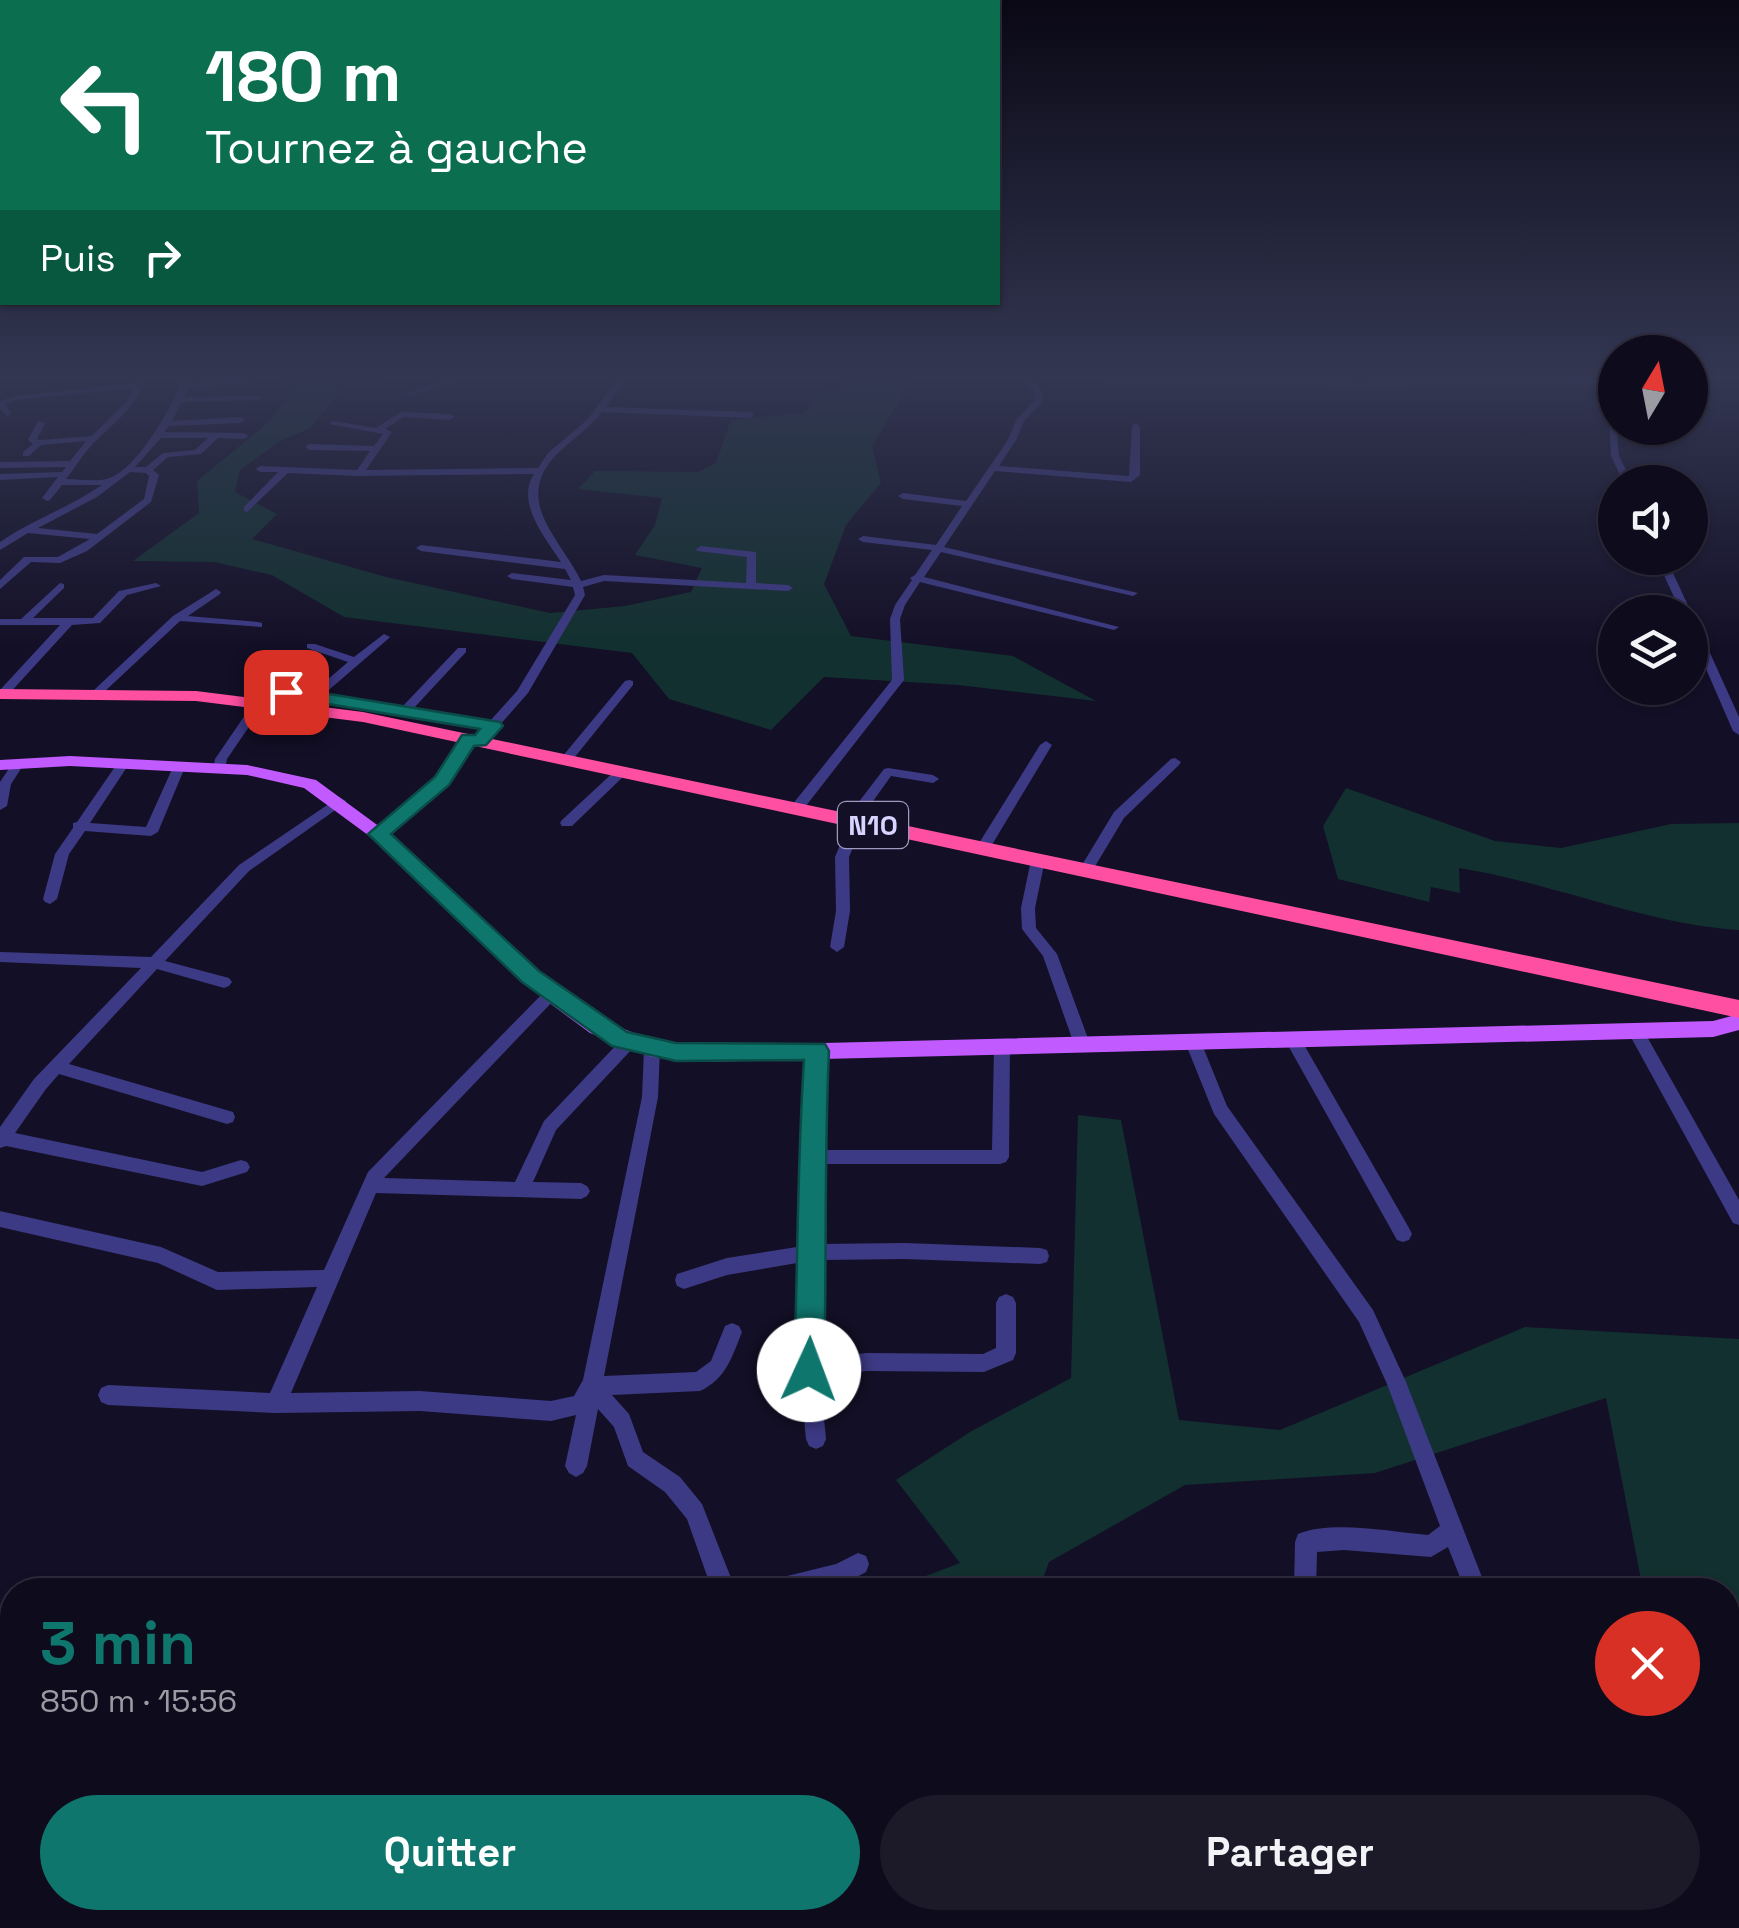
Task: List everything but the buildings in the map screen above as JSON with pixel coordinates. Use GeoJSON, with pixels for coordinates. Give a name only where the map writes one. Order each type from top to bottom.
{"type":"FeatureCollection","features":[{"type":"Feature","properties":{"kind":"highway","name":"N10"},"geometry":{"type":"LineString","coordinates":[[2,694],[258,695],[480,735],[566,760],[1739,1009]]}},
{"type":"Feature","properties":{"kind":"main road"},"geometry":{"type":"LineString","coordinates":[[9,764],[123,764],[289,777],[339,801],[551,994],[629,1042],[652,1049],[699,1054],[1293,1040],[1713,1029],[1739,1022]]}},
{"type":"Feature","properties":{"kind":"street"},"geometry":{"type":"LineString","coordinates":[[47,498],[69,470]]}},
{"type":"Feature","properties":{"kind":"street"},"geometry":{"type":"LineString","coordinates":[[0,547],[25,530],[80,504],[125,470]]}},
{"type":"Feature","properties":{"kind":"street"},"geometry":{"type":"LineString","coordinates":[[0,586],[28,560],[60,560],[101,537],[148,500],[154,475],[148,470]]}},
{"type":"Feature","properties":{"kind":"street"},"geometry":{"type":"LineString","coordinates":[[246,510],[286,470],[539,471],[533,491],[539,522],[578,585],[573,612],[522,693],[442,781],[378,834]]}},
{"type":"Feature","properties":{"kind":"street"},"geometry":{"type":"LineString","coordinates":[[798,808],[898,680],[895,619],[914,578],[991,470]]}},
{"type":"Feature","properties":{"kind":"street"},"geometry":{"type":"LineString","coordinates":[[1017,470],[1131,479],[1135,470]]}},
{"type":"Feature","properties":{"kind":"street"},"geometry":{"type":"LineString","coordinates":[[0,478],[110,482]]}},
{"type":"Feature","properties":{"kind":"street"},"geometry":{"type":"LineString","coordinates":[[902,496],[967,504]]}},
{"type":"Feature","properties":{"kind":"street"},"geometry":{"type":"LineString","coordinates":[[25,530],[101,537]]}},
{"type":"Feature","properties":{"kind":"street"},"geometry":{"type":"LineString","coordinates":[[863,539],[936,548],[1132,593]]}},
{"type":"Feature","properties":{"kind":"street"},"geometry":{"type":"LineString","coordinates":[[421,548],[566,566]]}},
{"type":"Feature","properties":{"kind":"street"},"geometry":{"type":"LineString","coordinates":[[701,549],[752,554],[751,587]]}},
{"type":"Feature","properties":{"kind":"street"},"geometry":{"type":"LineString","coordinates":[[512,576],[578,585],[604,578],[788,588]]}},
{"type":"Feature","properties":{"kind":"street"},"geometry":{"type":"LineString","coordinates":[[914,578],[1114,627]]}},
{"type":"Feature","properties":{"kind":"street"},"geometry":{"type":"LineString","coordinates":[[26,620],[60,586]]}},
{"type":"Feature","properties":{"kind":"street"},"geometry":{"type":"LineString","coordinates":[[0,622],[99,620],[123,593],[156,586]]}},
{"type":"Feature","properties":{"kind":"street"},"geometry":{"type":"LineString","coordinates":[[98,692],[177,618],[216,592]]}},
{"type":"Feature","properties":{"kind":"street"},"geometry":{"type":"LineString","coordinates":[[177,618],[258,625]]}},
{"type":"Feature","properties":{"kind":"street"},"geometry":{"type":"LineString","coordinates":[[2,694],[70,621]]}},
{"type":"Feature","properties":{"kind":"street"},"geometry":{"type":"LineString","coordinates":[[314,697],[384,637]]}},
{"type":"Feature","properties":{"kind":"street"},"geometry":{"type":"LineString","coordinates":[[312,646],[356,660]]}},
{"type":"Feature","properties":{"kind":"street"},"geometry":{"type":"LineString","coordinates":[[405,712],[462,650]]}},
{"type":"Feature","properties":{"kind":"street"},"geometry":{"type":"LineString","coordinates":[[1708,661],[1739,731]]}},
{"type":"Feature","properties":{"kind":"street"},"geometry":{"type":"LineString","coordinates":[[566,760],[630,683]]}},
{"type":"Feature","properties":{"kind":"street"},"geometry":{"type":"LineString","coordinates":[[219,769],[258,695],[314,697],[405,712],[480,735]]}},
{"type":"Feature","properties":{"kind":"street"},"geometry":{"type":"LineString","coordinates":[[983,848],[1046,745]]}},
{"type":"Feature","properties":{"kind":"street"},"geometry":{"type":"LineString","coordinates":[[1086,870],[1119,815],[1175,762]]}},
{"type":"Feature","properties":{"kind":"street"},"geometry":{"type":"LineString","coordinates":[[0,806],[9,764]]}},
{"type":"Feature","properties":{"kind":"street"},"geometry":{"type":"LineString","coordinates":[[50,898],[62,854],[123,764]]}},
{"type":"Feature","properties":{"kind":"street"},"geometry":{"type":"LineString","coordinates":[[78,826],[151,832],[179,767]]}},
{"type":"Feature","properties":{"kind":"street"},"geometry":{"type":"LineString","coordinates":[[567,823],[622,771]]}},
{"type":"Feature","properties":{"kind":"street"},"geometry":{"type":"LineString","coordinates":[[837,948],[843,911],[842,857],[855,821],[888,772],[933,780]]}},
{"type":"Feature","properties":{"kind":"street"},"geometry":{"type":"LineString","coordinates":[[241,1167],[202,1179],[1,1140],[56,1066],[244,868],[339,801]]}},
{"type":"Feature","properties":{"kind":"street"},"geometry":{"type":"LineString","coordinates":[[1038,860],[1028,908],[1029,930],[1050,954],[1082,1044]]}},
{"type":"Feature","properties":{"kind":"street"},"geometry":{"type":"LineString","coordinates":[[0,958],[154,964],[224,982]]}},
{"type":"Feature","properties":{"kind":"street"},"geometry":{"type":"LineString","coordinates":[[276,1403],[370,1185],[395,1151],[551,994]]}},
{"type":"Feature","properties":{"kind":"street"},"geometry":{"type":"LineString","coordinates":[[1635,1030],[1739,1217]]}},
{"type":"Feature","properties":{"kind":"street"},"geometry":{"type":"LineString","coordinates":[[1293,1040],[1403,1234]]}},
{"type":"Feature","properties":{"kind":"street"},"geometry":{"type":"LineString","coordinates":[[521,1188],[550,1126],[629,1042]]}},
{"type":"Feature","properties":{"kind":"street"},"geometry":{"type":"LineString","coordinates":[[1193,1042],[1220,1109],[1366,1316],[1471,1578]]}},
{"type":"Feature","properties":{"kind":"street"},"geometry":{"type":"LineString","coordinates":[[810,1158],[1000,1157],[1002,1046]]}},
{"type":"Feature","properties":{"kind":"street"},"geometry":{"type":"LineString","coordinates":[[576,1466],[648,1112],[652,1049]]}},
{"type":"Feature","properties":{"kind":"street"},"geometry":{"type":"LineString","coordinates":[[816,1439],[809,1370],[813,1253],[810,1158],[817,1051]]}},
{"type":"Feature","properties":{"kind":"street"},"geometry":{"type":"LineString","coordinates":[[56,1066],[228,1118]]}},
{"type":"Feature","properties":{"kind":"street"},"geometry":{"type":"LineString","coordinates":[[0,1116],[20,1115]]}},
{"type":"Feature","properties":{"kind":"street"},"geometry":{"type":"LineString","coordinates":[[370,1185],[581,1191]]}},
{"type":"Feature","properties":{"kind":"street"},"geometry":{"type":"LineString","coordinates":[[0,1220],[161,1255],[217,1282],[329,1278]]}},
{"type":"Feature","properties":{"kind":"street"},"geometry":{"type":"LineString","coordinates":[[684,1280],[762,1257],[813,1253],[1040,1256]]}},
{"type":"Feature","properties":{"kind":"street"},"geometry":{"type":"LineString","coordinates":[[809,1370],[866,1362],[984,1364],[1006,1354],[1006,1304]]}},
{"type":"Feature","properties":{"kind":"street"},"geometry":{"type":"LineString","coordinates":[[591,1386],[700,1381],[718,1366],[732,1332]]}},
{"type":"Feature","properties":{"kind":"street"},"geometry":{"type":"LineString","coordinates":[[108,1395],[276,1403],[420,1402],[551,1411],[580,1404],[591,1386]]}},
{"type":"Feature","properties":{"kind":"street"},"geometry":{"type":"LineString","coordinates":[[591,1386],[622,1422],[635,1460],[673,1480],[694,1506],[719,1578]]}},
{"type":"Feature","properties":{"kind":"street"},"geometry":{"type":"LineString","coordinates":[[1306,1578],[1306,1542],[1344,1539],[1430,1546],[1453,1530]]}},
{"type":"Feature","properties":{"kind":"street"},"geometry":{"type":"LineString","coordinates":[[824,1578],[858,1564]]}},
{"type":"Feature","properties":{"kind":"green space"},"geometry":{"type":"Polygon","coordinates":[[[210,470],[240,470],[235,492],[277,514],[252,539],[386,577],[550,613],[625,606],[691,592],[702,568],[635,555],[655,525],[662,498],[578,489],[595,471],[878,470],[881,483],[846,525],[824,584],[851,636],[1013,656],[1096,701],[958,685],[824,677],[771,730],[669,699],[632,653],[344,617],[272,575],[214,562],[133,561],[199,513],[197,481],[210,470]]]}},
{"type":"Feature","properties":{"kind":"green space"},"geometry":{"type":"Polygon","coordinates":[[[1346,788],[1495,841],[1561,848],[1671,824],[1739,823],[1739,930],[1669,920],[1459,868],[1460,893],[1431,887],[1429,902],[1338,879],[1323,826],[1346,788]]]}},
{"type":"Feature","properties":{"kind":"green space"},"geometry":{"type":"Polygon","coordinates":[[[1078,1115],[1121,1120],[1179,1420],[1280,1430],[1525,1327],[1739,1339],[1739,1578],[1641,1578],[1606,1398],[1375,1473],[1185,1485],[1049,1562],[1043,1578],[921,1578],[960,1563],[896,1480],[970,1432],[1071,1378],[1078,1115]]]}},
{"type":"Feature","properties":{"kind":"route"},"geometry":{"type":"LineString","coordinates":[[286,692],[494,726],[479,741],[468,739],[442,781],[378,834],[530,976],[597,1026],[621,1040],[676,1052],[817,1051],[809,1186],[813,1253],[809,1370]]}}]}
